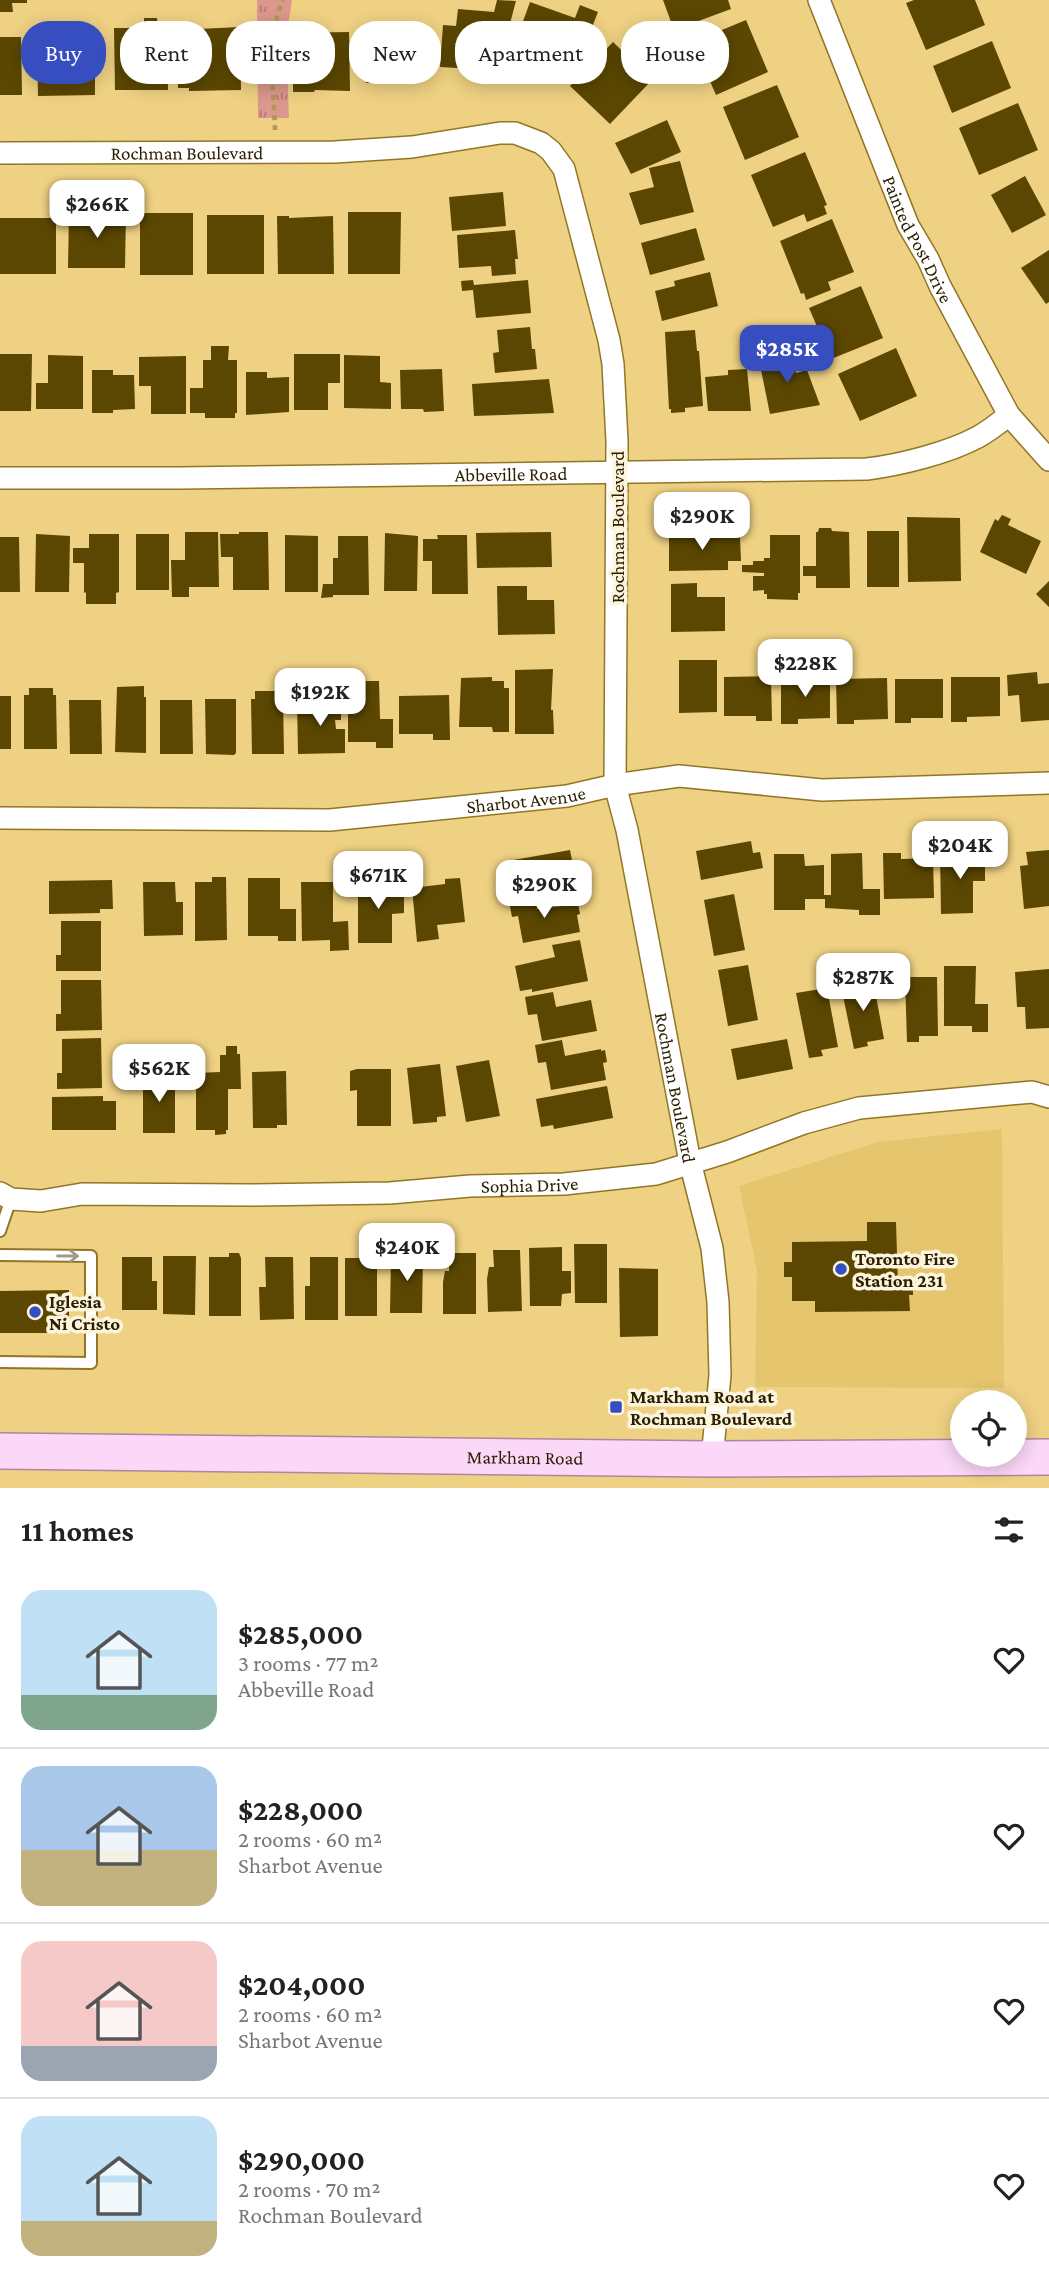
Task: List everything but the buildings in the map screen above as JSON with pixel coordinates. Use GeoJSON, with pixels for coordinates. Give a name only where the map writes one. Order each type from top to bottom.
{"type":"FeatureCollection","features":[{"type":"Feature","properties":{"kind":"main road","name":"Markham Road"},"geometry":{"type":"LineString","coordinates":[[0,1451],[712,1459],[1049,1457]]}},
{"type":"Feature","properties":{"kind":"street","name":"Painted Post Drive"},"geometry":{"type":"LineString","coordinates":[[819,0],[908,225],[1009,415],[1049,460]]}},
{"type":"Feature","properties":{"kind":"street","name":"Rochman Boulevard"},"geometry":{"type":"LineString","coordinates":[[0,153],[335,152],[400,148],[515,133],[541,143],[551,151],[564,169],[613,364],[617,473],[615,785],[690,1162],[712,1248],[718,1302],[720,1376],[712,1459]]}},
{"type":"Feature","properties":{"kind":"street","name":"Abbeville Road"},"geometry":{"type":"LineString","coordinates":[[0,478],[835,471],[895,466],[978,437],[1009,415]]}},
{"type":"Feature","properties":{"kind":"street","name":"Sharbot Avenue"},"geometry":{"type":"LineString","coordinates":[[0,818],[330,820],[567,796],[615,785],[678,776],[822,790],[1049,783]]}},
{"type":"Feature","properties":{"kind":"street","name":"Sophia Drive"},"geometry":{"type":"LineString","coordinates":[[5,1196],[41,1201],[82,1194],[377,1193],[470,1186],[564,1184],[656,1174],[727,1152],[804,1123],[859,1108],[1032,1092],[1049,1097]]}},
{"type":"Feature","properties":{"kind":"lane"},"geometry":{"type":"LineString","coordinates":[[0,1231],[5,1196]]}},
{"type":"Feature","properties":{"kind":"lane"},"geometry":{"type":"LineString","coordinates":[[0,1255],[91,1256],[91,1363],[0,1362]]}},
{"type":"Feature","properties":{"kind":"path"},"geometry":{"type":"LineString","coordinates":[[276,152],[272,44],[275,21],[283,0]]}},
{"type":"Feature","properties":{"kind":"shaded area"},"geometry":{"type":"Polygon","coordinates":[[[1002,1129],[1004,1388],[755,1387],[757,1270],[739,1186],[878,1142],[1002,1129]]]}},
{"type":"Feature","properties":{"kind":"green space"},"geometry":{"type":"Polygon","coordinates":[[[257,0],[292,0],[289,21],[257,21],[257,0]]]}},
{"type":"Feature","properties":{"kind":"green space"},"geometry":{"type":"Polygon","coordinates":[[[258,84],[288,84],[289,118],[258,118],[258,84]]]}},
{"type":"Feature","properties":{"kind":"place","name":"Toronto Fire Station 231"},"geometry":{"type":"Point","coordinates":[841,1269]}},
{"type":"Feature","properties":{"kind":"place","name":"Iglesia Ni Cristo"},"geometry":{"type":"Point","coordinates":[35,1312]}},
{"type":"Feature","properties":{"kind":"place","name":"Markham Road at Rochman Boulevard"},"geometry":{"type":"Point","coordinates":[616,1407]}}]}
